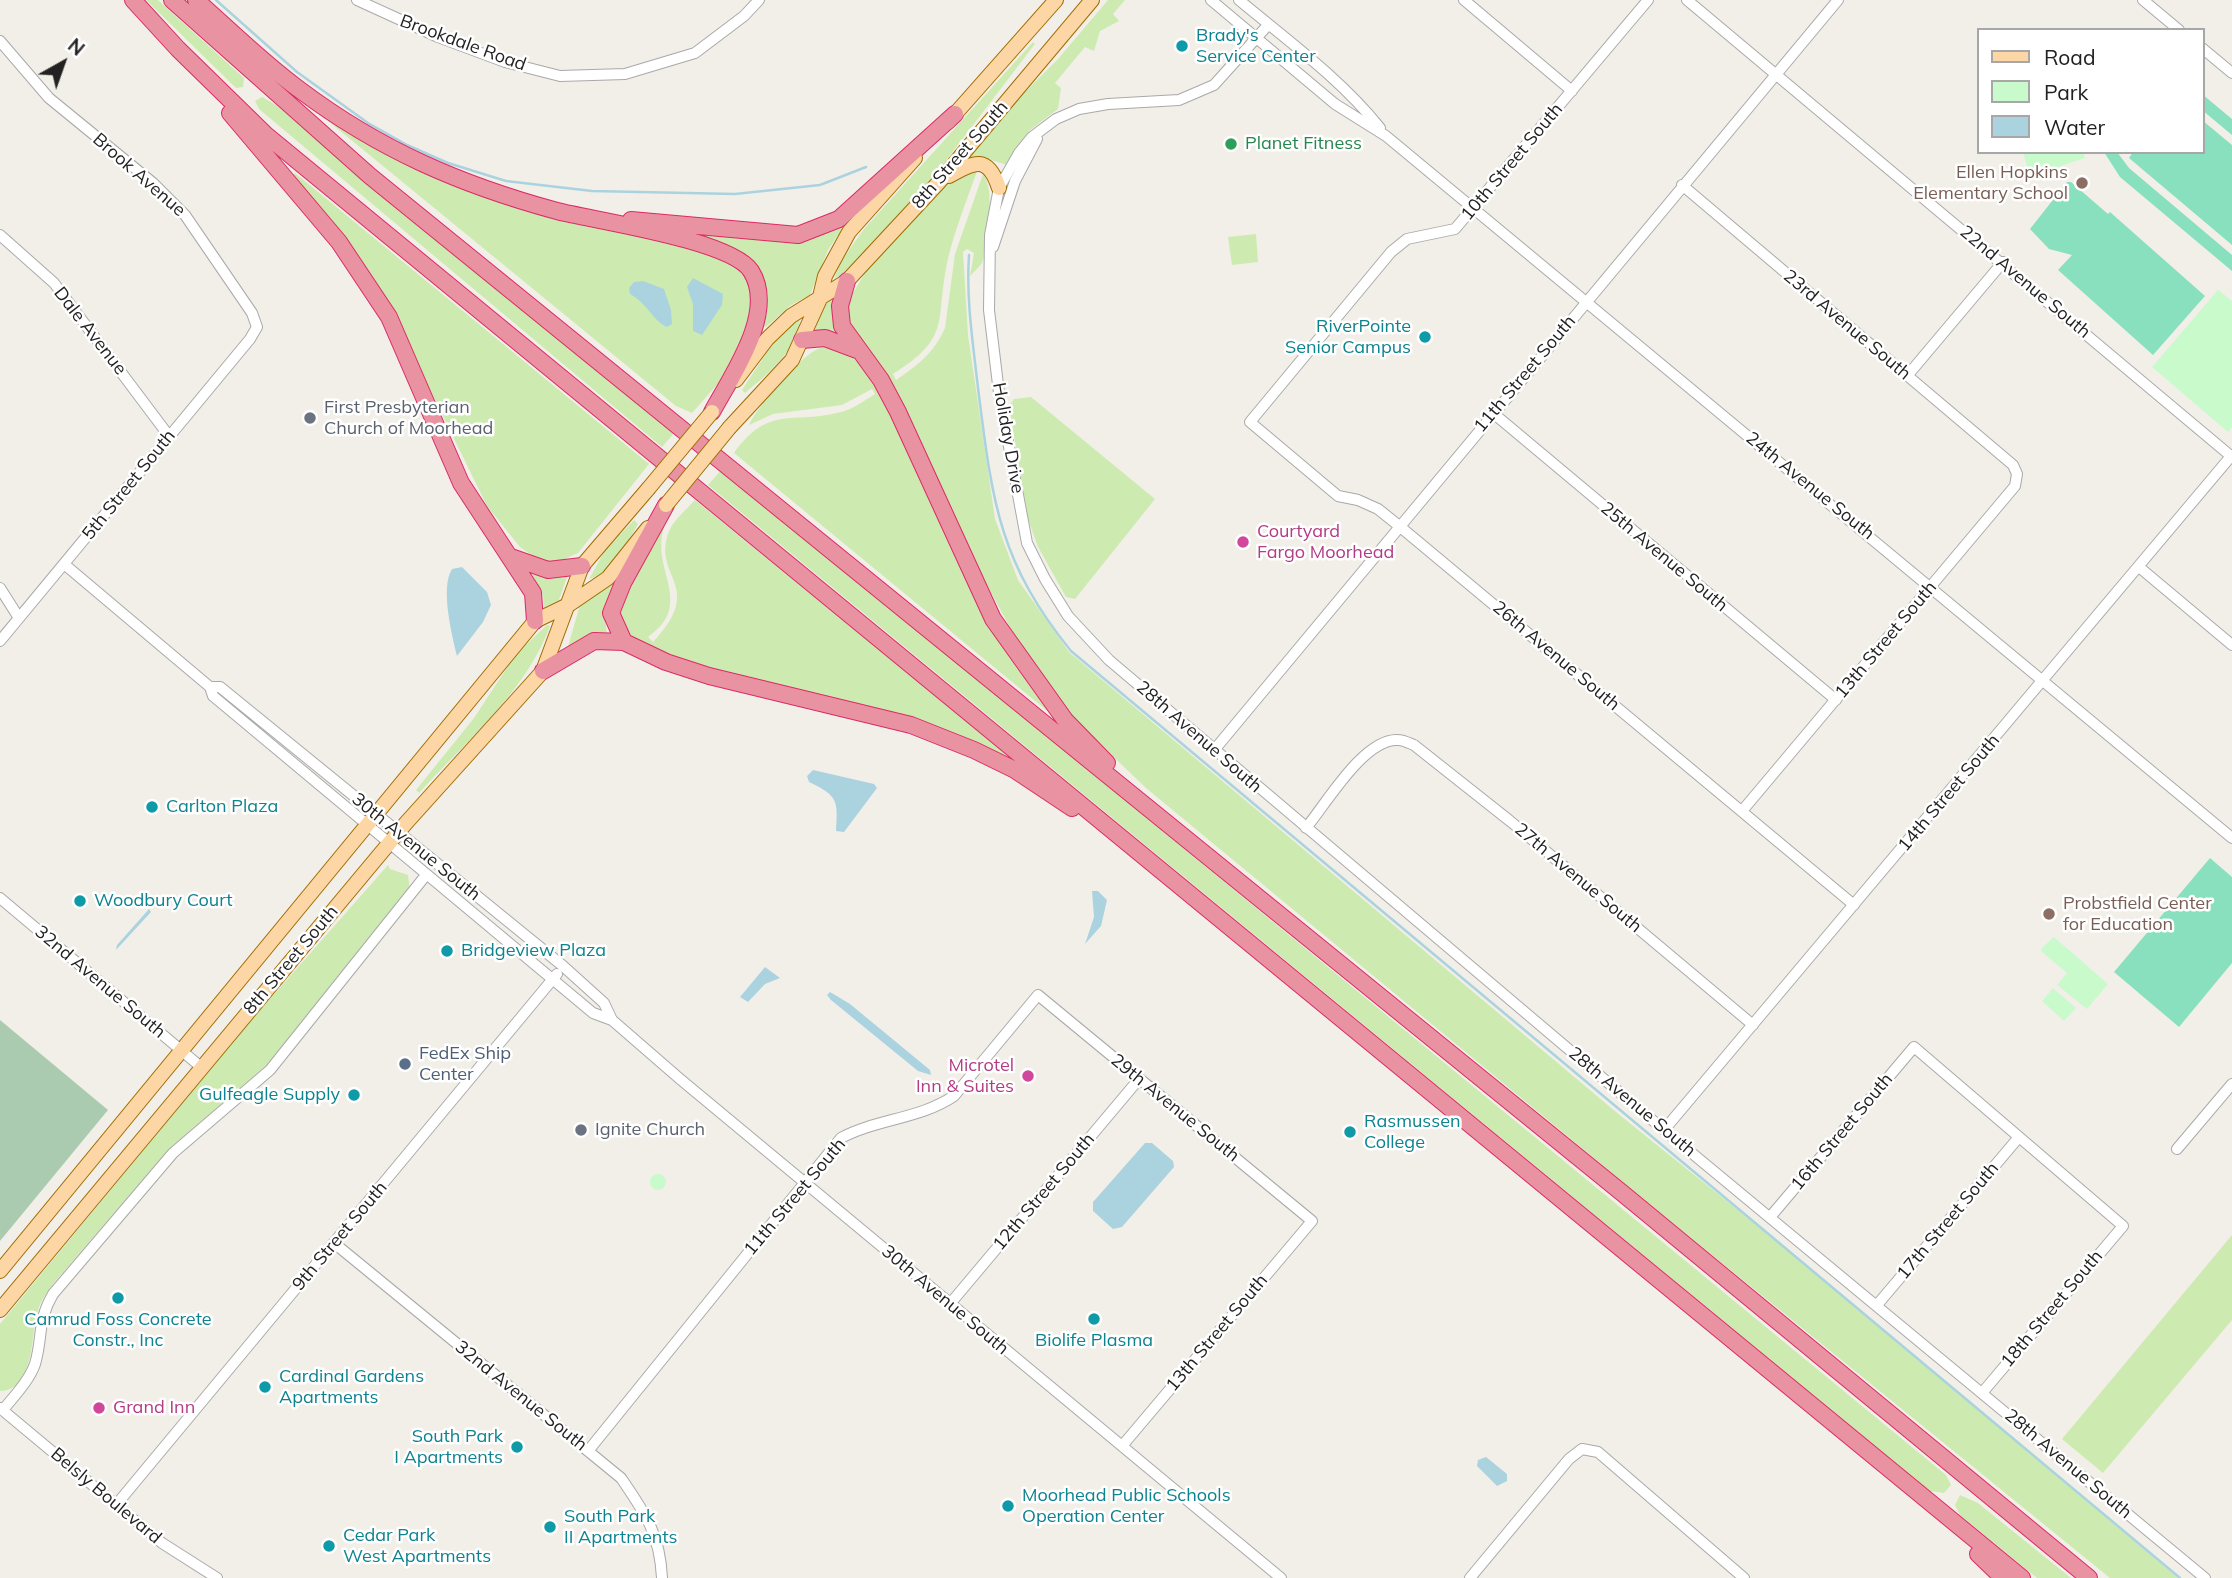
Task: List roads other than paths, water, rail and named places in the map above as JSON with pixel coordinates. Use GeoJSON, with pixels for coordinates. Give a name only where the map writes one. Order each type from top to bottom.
{"type":"FeatureCollection","features":[{"type":"Feature","properties":{"kind":"highway"},"geometry":{"type":"LineString","coordinates":[[133,0],[178,49],[339,242],[389,317],[461,483],[533,593],[535,621]]}},
{"type":"Feature","properties":{"kind":"highway"},"geometry":{"type":"LineString","coordinates":[[172,0],[370,176],[1621,1192],[2091,1578]]}},
{"type":"Feature","properties":{"kind":"highway"},"geometry":{"type":"LineString","coordinates":[[196,0],[299,90],[399,153],[468,185],[560,211],[594,217],[798,235],[839,219],[955,114]]}},
{"type":"Feature","properties":{"kind":"highway"},"geometry":{"type":"LineString","coordinates":[[178,49],[266,135],[2022,1578]]}},
{"type":"Feature","properties":{"kind":"highway"},"geometry":{"type":"LineString","coordinates":[[594,217],[719,250],[740,259],[749,268],[758,289],[760,314],[712,412]]}},
{"type":"Feature","properties":{"kind":"highway"},"geometry":{"type":"LineString","coordinates":[[847,281],[840,306],[842,326],[881,380],[898,412],[993,619],[1065,720],[1111,768],[1132,795]]}},
{"type":"Feature","properties":{"kind":"highway"},"geometry":{"type":"LineString","coordinates":[[802,340],[825,338],[842,342],[859,352]]}},
{"type":"Feature","properties":{"kind":"highway"},"geometry":{"type":"LineString","coordinates":[[624,642],[611,613],[622,583],[666,505]]}},
{"type":"Feature","properties":{"kind":"highway"},"geometry":{"type":"LineString","coordinates":[[511,557],[548,570],[582,566]]}},
{"type":"Feature","properties":{"kind":"highway"},"geometry":{"type":"LineString","coordinates":[[543,671],[594,641],[624,642],[666,662],[911,725],[1015,770],[1163,871]]}},
{"type":"Feature","properties":{"kind":"highway"},"geometry":{"type":"LineString","coordinates":[[1910,1485],[2003,1578]]}},
{"type":"Feature","properties":{"kind":"main road","name":"8th Street South"},"geometry":{"type":"LineString","coordinates":[[0,1271],[535,621],[569,604],[608,578],[730,426],[792,360],[819,301],[825,276],[849,232],[1056,0]]}},
{"type":"Feature","properties":{"kind":"main road","name":"8th Street South"},"geometry":{"type":"LineString","coordinates":[[0,1310],[399,831],[543,671],[582,566],[712,412],[767,339],[791,316],[819,301],[847,281],[939,182],[1092,0]]}},
{"type":"Feature","properties":{"kind":"main road"},"geometry":{"type":"LineString","coordinates":[[939,182],[976,163],[993,170],[999,188]]}},
{"type":"Feature","properties":{"kind":"street","name":"Brookdale Road"},"geometry":{"type":"LineString","coordinates":[[357,0],[438,37],[494,58],[560,76],[625,74],[695,53],[744,16],[759,0]]}},
{"type":"Feature","properties":{"kind":"street","name":"24th Avenue South"},"geometry":{"type":"LineString","coordinates":[[1211,0],[1315,88],[1386,136],[2232,838]]}},
{"type":"Feature","properties":{"kind":"street","name":"24th Avenue South"},"geometry":{"type":"LineString","coordinates":[[1239,0],[1366,110],[1386,136]]}},
{"type":"Feature","properties":{"kind":"street"},"geometry":{"type":"LineString","coordinates":[[1464,0],[1572,92]]}},
{"type":"Feature","properties":{"kind":"street","name":"10th Street South"},"geometry":{"type":"LineString","coordinates":[[1250,422],[1391,252],[1407,239],[1455,229],[1473,210],[1648,0]]}},
{"type":"Feature","properties":{"kind":"street","name":"22nd Avenue South"},"geometry":{"type":"LineString","coordinates":[[1687,0],[2232,456]]}},
{"type":"Feature","properties":{"kind":"street","name":"11th Street South"},"geometry":{"type":"LineString","coordinates":[[1215,749],[1398,525],[1838,0]]}},
{"type":"Feature","properties":{"kind":"street"},"geometry":{"type":"LineString","coordinates":[[2143,0],[2177,28]]}},
{"type":"Feature","properties":{"kind":"street","name":"Holiday Drive"},"geometry":{"type":"LineString","coordinates":[[1068,616],[1027,544],[999,393],[989,310],[992,250],[990,235],[999,188],[1019,153],[1056,119],[1088,107],[1180,100],[1214,85],[1268,25]]}},
{"type":"Feature","properties":{"kind":"street","name":"Brook Avenue"},"geometry":{"type":"LineString","coordinates":[[0,41],[49,98],[153,183],[186,215],[252,313],[257,327]]}},
{"type":"Feature","properties":{"kind":"street"},"geometry":{"type":"LineString","coordinates":[[2204,50],[2228,69],[2232,56]]}},
{"type":"Feature","properties":{"kind":"street"},"geometry":{"type":"LineString","coordinates":[[1315,88],[1326,74]]}},
{"type":"Feature","properties":{"kind":"street","name":"Holiday Drive"},"geometry":{"type":"LineString","coordinates":[[992,250],[1019,171],[1045,128]]}},
{"type":"Feature","properties":{"kind":"street","name":"23rd Avenue South"},"geometry":{"type":"LineString","coordinates":[[1682,185],[2013,465]]}},
{"type":"Feature","properties":{"kind":"street","name":"Dale Avenue"},"geometry":{"type":"LineString","coordinates":[[0,235],[54,284],[169,436]]}},
{"type":"Feature","properties":{"kind":"street"},"geometry":{"type":"LineString","coordinates":[[1908,376],[2003,262]]}},
{"type":"Feature","properties":{"kind":"street","name":"5th Street South"},"geometry":{"type":"LineString","coordinates":[[0,641],[250,339],[257,327]]}},
{"type":"Feature","properties":{"kind":"street","name":"25th Avenue South"},"geometry":{"type":"LineString","coordinates":[[1493,413],[1836,700]]}},
{"type":"Feature","properties":{"kind":"street","name":"26th Avenue South"},"geometry":{"type":"LineString","coordinates":[[1250,422],[1338,496],[1359,500],[1378,509],[1854,905]]}},
{"type":"Feature","properties":{"kind":"street","name":"14th Street South"},"geometry":{"type":"LineString","coordinates":[[1664,1130],[2232,456]]}},
{"type":"Feature","properties":{"kind":"street","name":"13th Street South"},"geometry":{"type":"LineString","coordinates":[[1742,811],[2015,486],[2017,474],[2013,465]]}},
{"type":"Feature","properties":{"kind":"street","name":"30th Avenue South"},"geometry":{"type":"LineString","coordinates":[[64,564],[210,687],[213,696],[274,749],[370,820],[399,831],[563,967],[604,1003],[612,1020]]}},
{"type":"Feature","properties":{"kind":"street"},"geometry":{"type":"LineString","coordinates":[[2139,567],[2232,645]]}},
{"type":"Feature","properties":{"kind":"street"},"geometry":{"type":"LineString","coordinates":[[0,588],[19,618]]}},
{"type":"Feature","properties":{"kind":"street","name":"28th Avenue South"},"geometry":{"type":"LineString","coordinates":[[1068,616],[1109,660],[1306,828],[1664,1130],[2205,1578]]}},
{"type":"Feature","properties":{"kind":"street","name":"30th Avenue South"},"geometry":{"type":"LineString","coordinates":[[210,687],[220,687],[283,739],[370,820],[388,844],[593,1013],[612,1020],[949,1304],[1281,1578]]}},
{"type":"Feature","properties":{"kind":"street"},"geometry":{"type":"LineString","coordinates":[[274,749],[283,739]]}},
{"type":"Feature","properties":{"kind":"street","name":"27th Avenue South"},"geometry":{"type":"LineString","coordinates":[[1306,828],[1364,754],[1380,744],[1398,740],[1414,745],[1438,762],[1753,1025]]}},
{"type":"Feature","properties":{"kind":"street"},"geometry":{"type":"LineString","coordinates":[[2,1409],[30,1375],[36,1360],[42,1312],[53,1294],[173,1153],[270,1070],[386,929],[426,875]]}},
{"type":"Feature","properties":{"kind":"street","name":"32nd Avenue South"},"geometry":{"type":"LineString","coordinates":[[0,898],[201,1067]]}},
{"type":"Feature","properties":{"kind":"street","name":"9th Street South"},"geometry":{"type":"LineString","coordinates":[[116,1504],[563,967]]}},
{"type":"Feature","properties":{"kind":"street","name":"11th Street South"},"geometry":{"type":"LineString","coordinates":[[588,1451],[841,1138],[856,1130],[938,1107],[954,1097],[1038,995]]}},
{"type":"Feature","properties":{"kind":"street","name":"29th Avenue South"},"geometry":{"type":"LineString","coordinates":[[1038,995],[1312,1221]]}},
{"type":"Feature","properties":{"kind":"street","name":"16th Street South"},"geometry":{"type":"LineString","coordinates":[[1771,1216],[1914,1047],[2019,1137]]}},
{"type":"Feature","properties":{"kind":"street","name":"12th Street South"},"geometry":{"type":"LineString","coordinates":[[949,1304],[1139,1079]]}},
{"type":"Feature","properties":{"kind":"street"},"geometry":{"type":"LineString","coordinates":[[2177,1149],[2232,1084]]}},
{"type":"Feature","properties":{"kind":"street","name":"18th Street South"},"geometry":{"type":"LineString","coordinates":[[1982,1393],[2123,1226],[2019,1137]]}},
{"type":"Feature","properties":{"kind":"street","name":"17th Street South"},"geometry":{"type":"LineString","coordinates":[[1877,1305],[2019,1137]]}},
{"type":"Feature","properties":{"kind":"street","name":"13th Street South"},"geometry":{"type":"LineString","coordinates":[[1122,1446],[1312,1221]]}},
{"type":"Feature","properties":{"kind":"street","name":"32nd Avenue South"},"geometry":{"type":"LineString","coordinates":[[334,1244],[621,1478],[652,1523],[661,1557],[662,1578]]}},
{"type":"Feature","properties":{"kind":"street","name":"Belsly Boulevard"},"geometry":{"type":"LineString","coordinates":[[2,1409],[162,1543],[216,1578]]}},
{"type":"Feature","properties":{"kind":"street"},"geometry":{"type":"LineString","coordinates":[[1471,1578],[1569,1459],[1582,1449],[1598,1452],[1744,1578]]}},
{"type":"Feature","properties":{"kind":"water"},"geometry":{"type":"Polygon","coordinates":[[[693,278],[723,294],[722,305],[702,335],[693,331],[693,304],[687,287],[693,278]]]}},
{"type":"Feature","properties":{"kind":"water"},"geometry":{"type":"Polygon","coordinates":[[[643,281],[664,289],[671,310],[672,324],[667,327],[630,294],[629,288],[634,282],[643,281]]]}},
{"type":"Feature","properties":{"kind":"water"},"geometry":{"type":"Polygon","coordinates":[[[462,567],[487,592],[491,605],[483,622],[457,656],[448,612],[447,588],[452,569],[462,567]]]}},
{"type":"Feature","properties":{"kind":"water"},"geometry":{"type":"Polygon","coordinates":[[[813,770],[874,784],[877,788],[844,832],[836,831],[837,812],[831,795],[809,782],[807,776],[813,770]]]}},
{"type":"Feature","properties":{"kind":"water"},"geometry":{"type":"Polygon","coordinates":[[[1092,891],[1098,891],[1107,900],[1101,926],[1085,944],[1094,917],[1092,891]]]}},
{"type":"Feature","properties":{"kind":"water"},"geometry":{"type":"Polygon","coordinates":[[[149,909],[151,912],[116,950],[117,945],[149,909]]]}},
{"type":"Feature","properties":{"kind":"water"},"geometry":{"type":"Polygon","coordinates":[[[765,967],[780,978],[765,984],[748,1002],[740,997],[765,967]]]}},
{"type":"Feature","properties":{"kind":"water"},"geometry":{"type":"Polygon","coordinates":[[[830,992],[850,1004],[930,1070],[931,1075],[918,1071],[831,1000],[827,995],[830,992]]]}},
{"type":"Feature","properties":{"kind":"water"},"geometry":{"type":"Polygon","coordinates":[[[1145,1143],[1152,1143],[1173,1161],[1174,1167],[1122,1227],[1113,1229],[1093,1211],[1093,1202],[1145,1143]]]}},
{"type":"Feature","properties":{"kind":"water"},"geometry":{"type":"Polygon","coordinates":[[[1486,1457],[1507,1474],[1507,1481],[1497,1486],[1477,1466],[1478,1460],[1486,1457]]]}},
{"type":"Feature","properties":{"kind":"waterway"},"geometry":{"type":"LineString","coordinates":[[216,0],[297,72],[368,123],[407,145],[448,163],[506,181],[592,191],[735,194],[820,185],[866,167]]}},
{"type":"Feature","properties":{"kind":"waterway"},"geometry":{"type":"LineString","coordinates":[[969,255],[968,288],[972,338],[994,496],[1013,558],[1028,588],[1071,651],[2180,1578]]}},
{"type":"Feature","properties":{"kind":"place","name":"Brady's Service Center"},"geometry":{"type":"Point","coordinates":[1182,46]}},
{"type":"Feature","properties":{"kind":"place","name":"Planet Fitness"},"geometry":{"type":"Point","coordinates":[1231,144]}},
{"type":"Feature","properties":{"kind":"place","name":"Ellen Hopkins Elementary School"},"geometry":{"type":"Point","coordinates":[2082,183]}},
{"type":"Feature","properties":{"kind":"place","name":"RiverPointe Senior Campus"},"geometry":{"type":"Point","coordinates":[1425,337]}},
{"type":"Feature","properties":{"kind":"place","name":"First Presbyterian Church of Moorhead"},"geometry":{"type":"Point","coordinates":[310,418]}},
{"type":"Feature","properties":{"kind":"place","name":"Courtyard Fargo Moorhead"},"geometry":{"type":"Point","coordinates":[1243,542]}},
{"type":"Feature","properties":{"kind":"place","name":"Carlton Plaza"},"geometry":{"type":"Point","coordinates":[152,807]}},
{"type":"Feature","properties":{"kind":"place","name":"Woodbury Court"},"geometry":{"type":"Point","coordinates":[80,901]}},
{"type":"Feature","properties":{"kind":"place","name":"Probstfield Center for Education"},"geometry":{"type":"Point","coordinates":[2049,914]}},
{"type":"Feature","properties":{"kind":"place","name":"Bridgeview Plaza"},"geometry":{"type":"Point","coordinates":[447,951]}},
{"type":"Feature","properties":{"kind":"place","name":"FedEx Ship Center"},"geometry":{"type":"Point","coordinates":[405,1064]}},
{"type":"Feature","properties":{"kind":"place","name":"Microtel Inn & Suites"},"geometry":{"type":"Point","coordinates":[1028,1076]}},
{"type":"Feature","properties":{"kind":"place","name":"Gulfeagle Supply"},"geometry":{"type":"Point","coordinates":[354,1095]}},
{"type":"Feature","properties":{"kind":"place","name":"Ignite Church"},"geometry":{"type":"Point","coordinates":[581,1130]}},
{"type":"Feature","properties":{"kind":"place","name":"Rasmussen College"},"geometry":{"type":"Point","coordinates":[1350,1132]}},
{"type":"Feature","properties":{"kind":"place","name":"Camrud Foss Concrete Constr., Inc"},"geometry":{"type":"Point","coordinates":[118,1298]}},
{"type":"Feature","properties":{"kind":"place","name":"Biolife Plasma"},"geometry":{"type":"Point","coordinates":[1094,1319]}},
{"type":"Feature","properties":{"kind":"place","name":"Cardinal Gardens Apartments"},"geometry":{"type":"Point","coordinates":[265,1387]}},
{"type":"Feature","properties":{"kind":"place","name":"Grand Inn"},"geometry":{"type":"Point","coordinates":[99,1408]}},
{"type":"Feature","properties":{"kind":"place","name":"South Park I Apartments"},"geometry":{"type":"Point","coordinates":[517,1447]}},
{"type":"Feature","properties":{"kind":"place","name":"Moorhead Public Schools Operation Center"},"geometry":{"type":"Point","coordinates":[1008,1506]}},
{"type":"Feature","properties":{"kind":"place","name":"South Park II Apartments"},"geometry":{"type":"Point","coordinates":[550,1527]}},
{"type":"Feature","properties":{"kind":"place","name":"Cedar Park West Apartments"},"geometry":{"type":"Point","coordinates":[329,1546]}}]}
